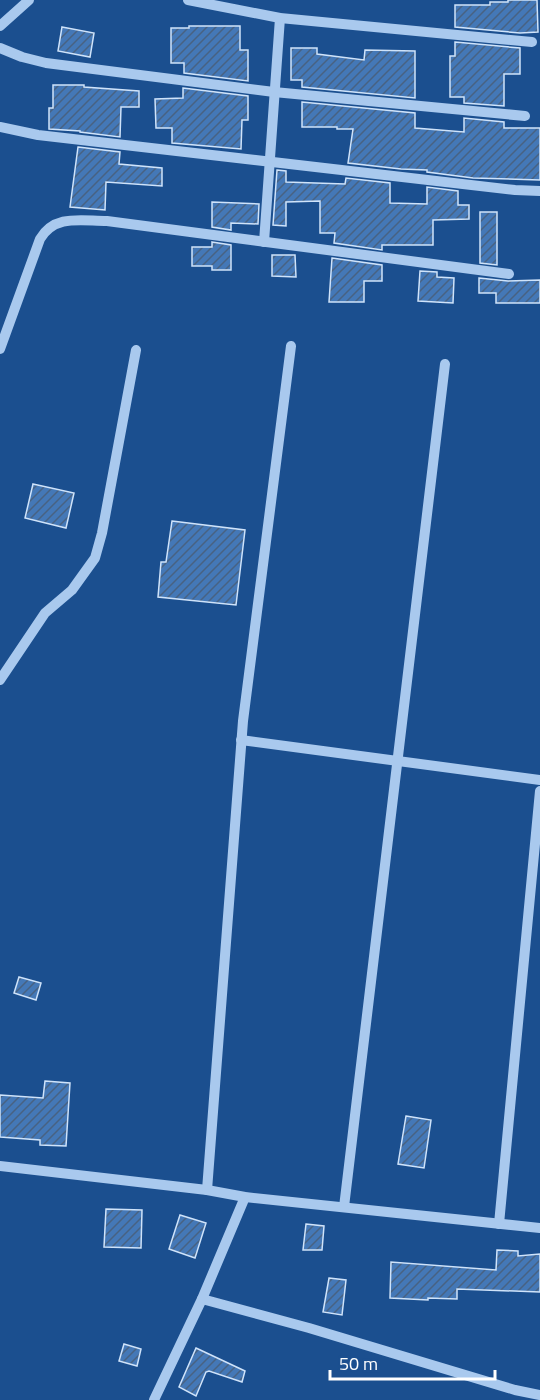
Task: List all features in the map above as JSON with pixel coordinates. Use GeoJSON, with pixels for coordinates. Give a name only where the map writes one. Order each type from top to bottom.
{"type":"FeatureCollection","features":[{"type":"Feature","properties":{"kind":"street"},"geometry":{"type":"LineString","coordinates":[[0,26],[29,0]]}},
{"type":"Feature","properties":{"kind":"street"},"geometry":{"type":"LineString","coordinates":[[188,0],[280,18],[532,42]]}},
{"type":"Feature","properties":{"kind":"street"},"geometry":{"type":"LineString","coordinates":[[264,242],[280,18]]}},
{"type":"Feature","properties":{"kind":"street"},"geometry":{"type":"LineString","coordinates":[[0,48],[46,63],[274,92],[525,116]]}},
{"type":"Feature","properties":{"kind":"street"},"geometry":{"type":"LineString","coordinates":[[0,127],[38,135],[540,191]]}},
{"type":"Feature","properties":{"kind":"street"},"geometry":{"type":"LineString","coordinates":[[0,349],[40,239],[46,229],[57,222],[70,220],[107,221],[509,274]]}},
{"type":"Feature","properties":{"kind":"street"},"geometry":{"type":"LineString","coordinates":[[207,1190],[241,740],[291,346]]}},
{"type":"Feature","properties":{"kind":"street"},"geometry":{"type":"LineString","coordinates":[[0,680],[45,613],[72,590],[95,558],[102,533],[136,350]]}},
{"type":"Feature","properties":{"kind":"street"},"geometry":{"type":"LineString","coordinates":[[344,1207],[363,1033],[445,364]]}},
{"type":"Feature","properties":{"kind":"street"},"geometry":{"type":"LineString","coordinates":[[241,740],[540,780]]}},
{"type":"Feature","properties":{"kind":"street"},"geometry":{"type":"LineString","coordinates":[[499,1224],[540,791]]}},
{"type":"Feature","properties":{"kind":"street"},"geometry":{"type":"LineString","coordinates":[[0,1166],[207,1190],[245,1197],[540,1228]]}},
{"type":"Feature","properties":{"kind":"street"},"geometry":{"type":"LineString","coordinates":[[154,1400],[202,1299],[245,1197]]}},
{"type":"Feature","properties":{"kind":"street"},"geometry":{"type":"LineString","coordinates":[[202,1299],[309,1328],[515,1390],[540,1395]]}},
{"type":"Feature","properties":{"kind":"street"},"geometry":{"type":"LineString","coordinates":[[509,1400],[515,1390]]}},
{"type":"Feature","properties":{"kind":"building"},"geometry":{"type":"Polygon","coordinates":[[[508,0],[537,0],[538,32],[520,33],[455,27],[455,5],[490,5],[490,2],[508,2],[508,0]]]}},
{"type":"Feature","properties":{"kind":"building"},"geometry":{"type":"Polygon","coordinates":[[[189,26],[240,26],[240,50],[248,50],[248,81],[184,73],[184,63],[171,63],[171,28],[189,28],[189,26]]]}},
{"type":"Feature","properties":{"kind":"building"},"geometry":{"type":"Polygon","coordinates":[[[62,27],[94,33],[90,57],[58,51],[62,27]]]}},
{"type":"Feature","properties":{"kind":"building"},"geometry":{"type":"Polygon","coordinates":[[[455,42],[520,48],[520,74],[504,74],[504,106],[464,103],[464,97],[450,97],[450,56],[455,56],[455,42]]]}},
{"type":"Feature","properties":{"kind":"building"},"geometry":{"type":"Polygon","coordinates":[[[291,48],[317,48],[317,54],[364,60],[365,50],[415,51],[415,98],[302,87],[302,80],[291,80],[291,48]]]}},
{"type":"Feature","properties":{"kind":"building"},"geometry":{"type":"Polygon","coordinates":[[[53,85],[84,85],[84,87],[139,91],[139,107],[121,107],[120,137],[49,129],[49,108],[53,108],[53,85]]]}},
{"type":"Feature","properties":{"kind":"building"},"geometry":{"type":"Polygon","coordinates":[[[183,88],[248,96],[248,120],[242,120],[241,149],[172,143],[172,128],[156,128],[155,99],[183,98],[183,88]]]}},
{"type":"Feature","properties":{"kind":"building"},"geometry":{"type":"Polygon","coordinates":[[[302,102],[415,113],[415,128],[464,132],[464,118],[504,122],[504,128],[540,128],[540,180],[473,178],[427,172],[427,170],[348,163],[353,129],[302,127],[302,102]]]}},
{"type":"Feature","properties":{"kind":"building"},"geometry":{"type":"Polygon","coordinates":[[[78,147],[120,152],[119,164],[162,168],[162,186],[106,182],[105,210],[70,207],[78,147]]]}},
{"type":"Feature","properties":{"kind":"building"},"geometry":{"type":"Polygon","coordinates":[[[277,170],[286,171],[286,182],[345,184],[346,178],[390,183],[390,203],[427,204],[427,187],[458,191],[458,205],[469,205],[469,219],[433,220],[433,245],[382,245],[382,250],[334,243],[335,233],[320,233],[320,201],[286,202],[286,226],[273,225],[277,170]]]}},
{"type":"Feature","properties":{"kind":"building"},"geometry":{"type":"Polygon","coordinates":[[[212,202],[259,204],[258,224],[231,223],[231,230],[212,227],[212,202]]]}},
{"type":"Feature","properties":{"kind":"building"},"geometry":{"type":"Polygon","coordinates":[[[480,212],[497,212],[497,265],[480,263],[480,212]]]}},
{"type":"Feature","properties":{"kind":"building"},"geometry":{"type":"Polygon","coordinates":[[[212,242],[231,245],[231,270],[212,270],[212,266],[192,266],[192,247],[212,247],[212,242]]]}},
{"type":"Feature","properties":{"kind":"building"},"geometry":{"type":"Polygon","coordinates":[[[272,255],[295,255],[296,277],[272,276],[272,255]]]}},
{"type":"Feature","properties":{"kind":"building"},"geometry":{"type":"Polygon","coordinates":[[[332,258],[382,265],[382,281],[364,281],[364,302],[329,302],[332,258]]]}},
{"type":"Feature","properties":{"kind":"building"},"geometry":{"type":"Polygon","coordinates":[[[420,271],[437,272],[437,277],[454,278],[453,303],[418,301],[420,271]]]}},
{"type":"Feature","properties":{"kind":"building"},"geometry":{"type":"Polygon","coordinates":[[[479,278],[508,281],[540,280],[540,303],[496,303],[496,293],[479,293],[479,278]]]}},
{"type":"Feature","properties":{"kind":"building"},"geometry":{"type":"Polygon","coordinates":[[[33,484],[74,493],[66,528],[25,518],[33,484]]]}},
{"type":"Feature","properties":{"kind":"building"},"geometry":{"type":"Polygon","coordinates":[[[172,521],[245,530],[236,605],[158,597],[161,562],[166,562],[172,521]]]}},
{"type":"Feature","properties":{"kind":"building"},"geometry":{"type":"Polygon","coordinates":[[[19,977],[41,983],[36,1000],[14,993],[19,977]]]}},
{"type":"Feature","properties":{"kind":"building"},"geometry":{"type":"Polygon","coordinates":[[[45,1081],[70,1083],[66,1146],[40,1145],[40,1140],[0,1137],[0,1095],[43,1098],[45,1081]]]}},
{"type":"Feature","properties":{"kind":"building"},"geometry":{"type":"Polygon","coordinates":[[[406,1116],[431,1120],[424,1168],[398,1164],[406,1116]]]}},
{"type":"Feature","properties":{"kind":"building"},"geometry":{"type":"Polygon","coordinates":[[[106,1209],[142,1210],[141,1248],[104,1247],[106,1209]]]}},
{"type":"Feature","properties":{"kind":"building"},"geometry":{"type":"Polygon","coordinates":[[[180,1215],[206,1223],[195,1258],[169,1249],[180,1215]]]}},
{"type":"Feature","properties":{"kind":"building"},"geometry":{"type":"Polygon","coordinates":[[[306,1224],[324,1226],[322,1250],[303,1250],[306,1224]]]}},
{"type":"Feature","properties":{"kind":"building"},"geometry":{"type":"Polygon","coordinates":[[[497,1250],[518,1251],[518,1256],[540,1254],[540,1292],[457,1289],[457,1299],[390,1298],[391,1262],[496,1270],[497,1250]]]}},
{"type":"Feature","properties":{"kind":"building"},"geometry":{"type":"Polygon","coordinates":[[[329,1278],[346,1280],[342,1315],[323,1312],[329,1278]]]}},
{"type":"Feature","properties":{"kind":"building"},"geometry":{"type":"Polygon","coordinates":[[[124,1344],[141,1349],[137,1366],[119,1361],[124,1344]]]}},
{"type":"Feature","properties":{"kind":"building"},"geometry":{"type":"Polygon","coordinates":[[[196,1348],[245,1371],[242,1382],[209,1371],[206,1372],[196,1396],[179,1387],[196,1348]]]}}]}
